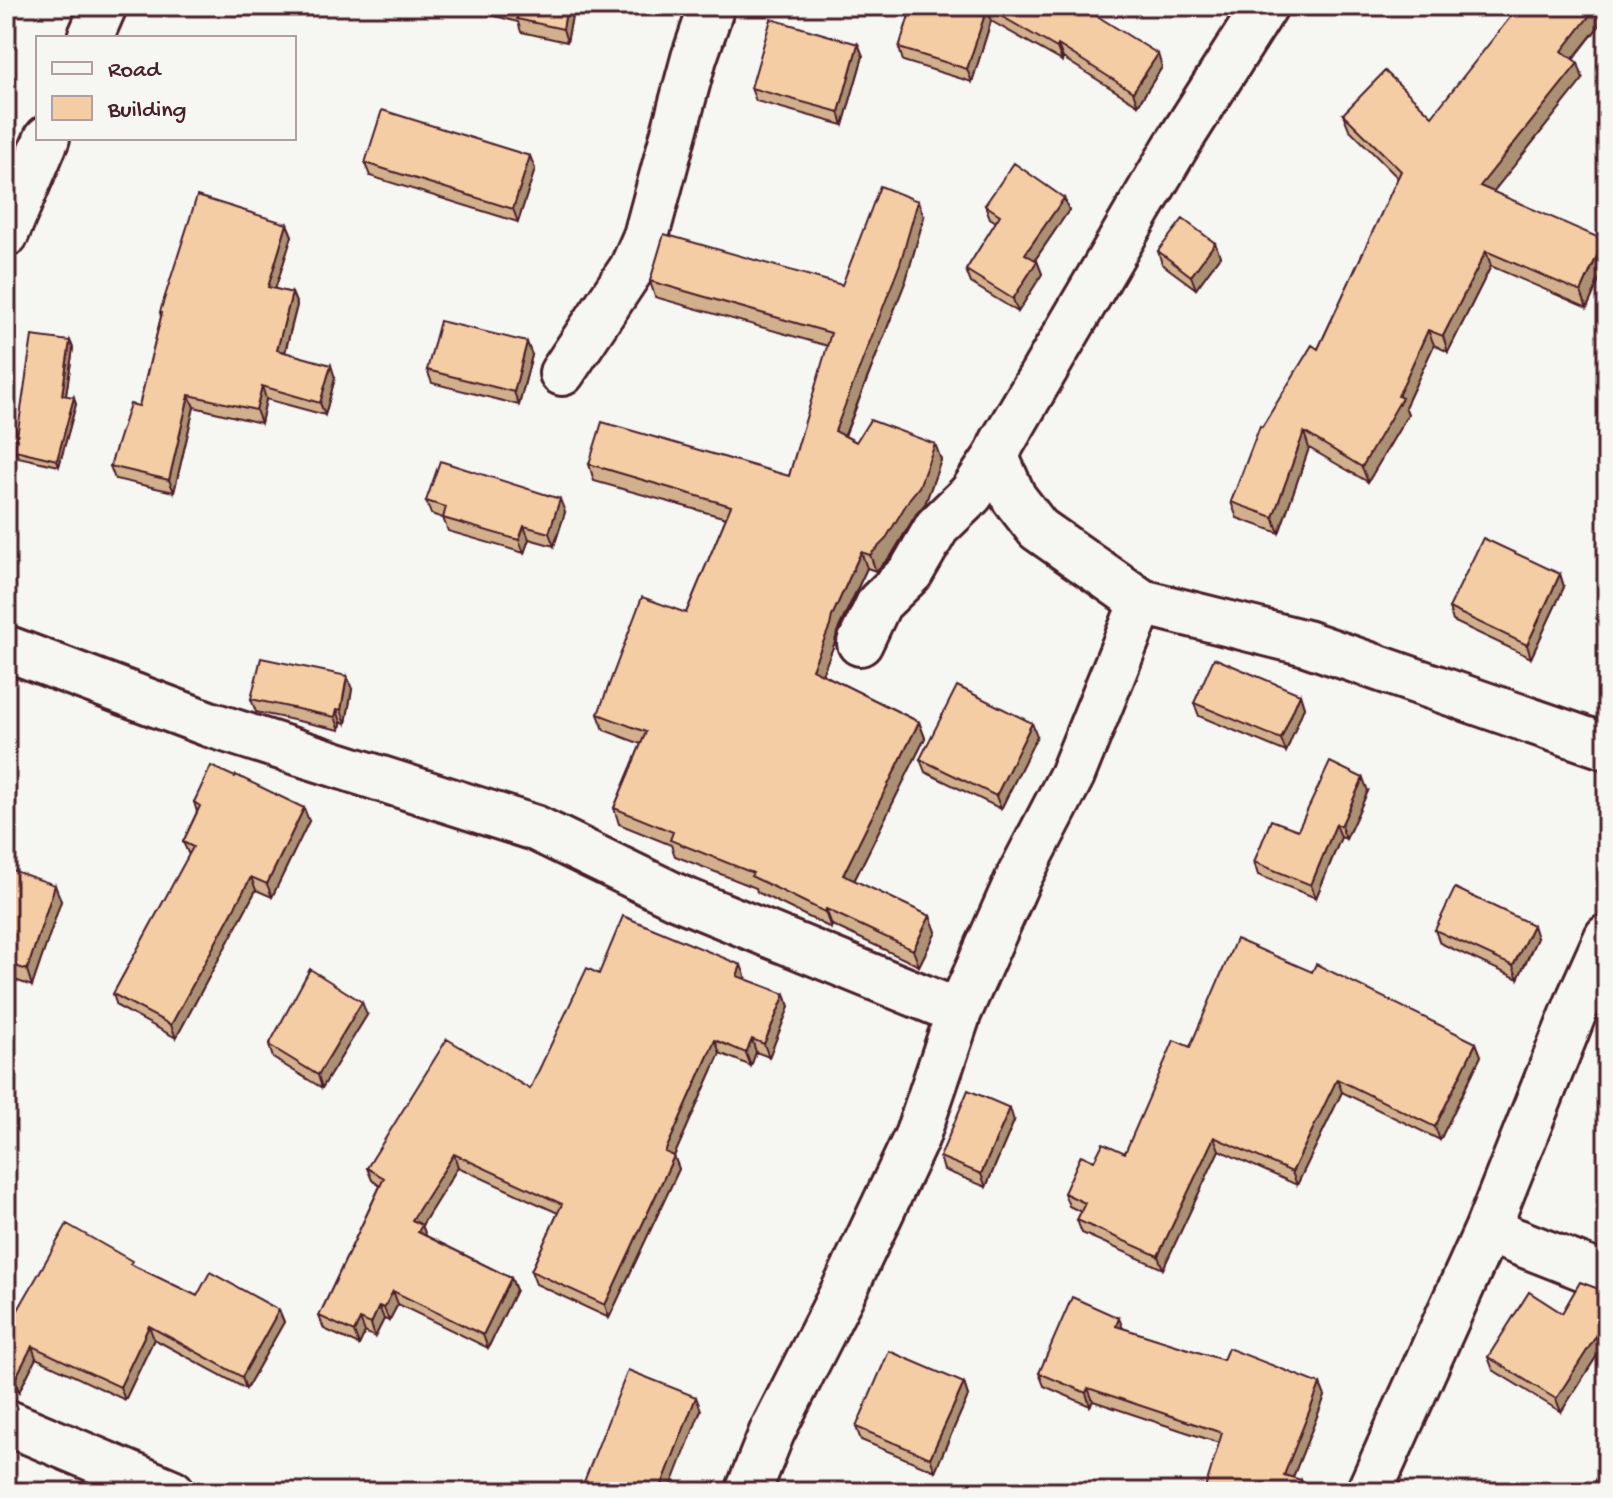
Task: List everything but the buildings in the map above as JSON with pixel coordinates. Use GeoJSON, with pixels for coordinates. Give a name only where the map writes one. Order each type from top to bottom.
{"type":"FeatureCollection","features":[{"type":"Feature","properties":{"kind":"street"},"geometry":{"type":"LineString","coordinates":[[91,36],[104,6]]}},
{"type":"Feature","properties":{"kind":"street"},"geometry":{"type":"LineString","coordinates":[[562,373],[632,268],[646,236],[694,58],[712,6]]}},
{"type":"Feature","properties":{"kind":"street"},"geometry":{"type":"LineString","coordinates":[[860,643],[879,603],[911,572],[937,527],[971,494],[996,457],[1175,148],[1265,6]]}},
{"type":"Feature","properties":{"kind":"street"},"geometry":{"type":"LineString","coordinates":[[6,234],[46,140]]}},
{"type":"Feature","properties":{"kind":"street"},"geometry":{"type":"LineString","coordinates":[[996,457],[1014,498],[1038,529],[1142,602],[1306,643],[1607,747]]}},
{"type":"Feature","properties":{"kind":"street"},"geometry":{"type":"LineString","coordinates":[[748,1492],[772,1432],[917,1136],[959,1012],[1019,877],[1072,775],[1142,602]]}},
{"type":"Feature","properties":{"kind":"street"},"geometry":{"type":"LineString","coordinates":[[6,648],[209,724],[535,828],[677,897],[959,1012]]}},
{"type":"Feature","properties":{"kind":"street"},"geometry":{"type":"LineString","coordinates":[[1369,1492],[1487,1230],[1607,937]]}},
{"type":"Feature","properties":{"kind":"street"},"geometry":{"type":"LineString","coordinates":[[1487,1230],[1607,1277]]}},
{"type":"Feature","properties":{"kind":"street"},"geometry":{"type":"LineString","coordinates":[[6,1422],[172,1492]]}}]}
